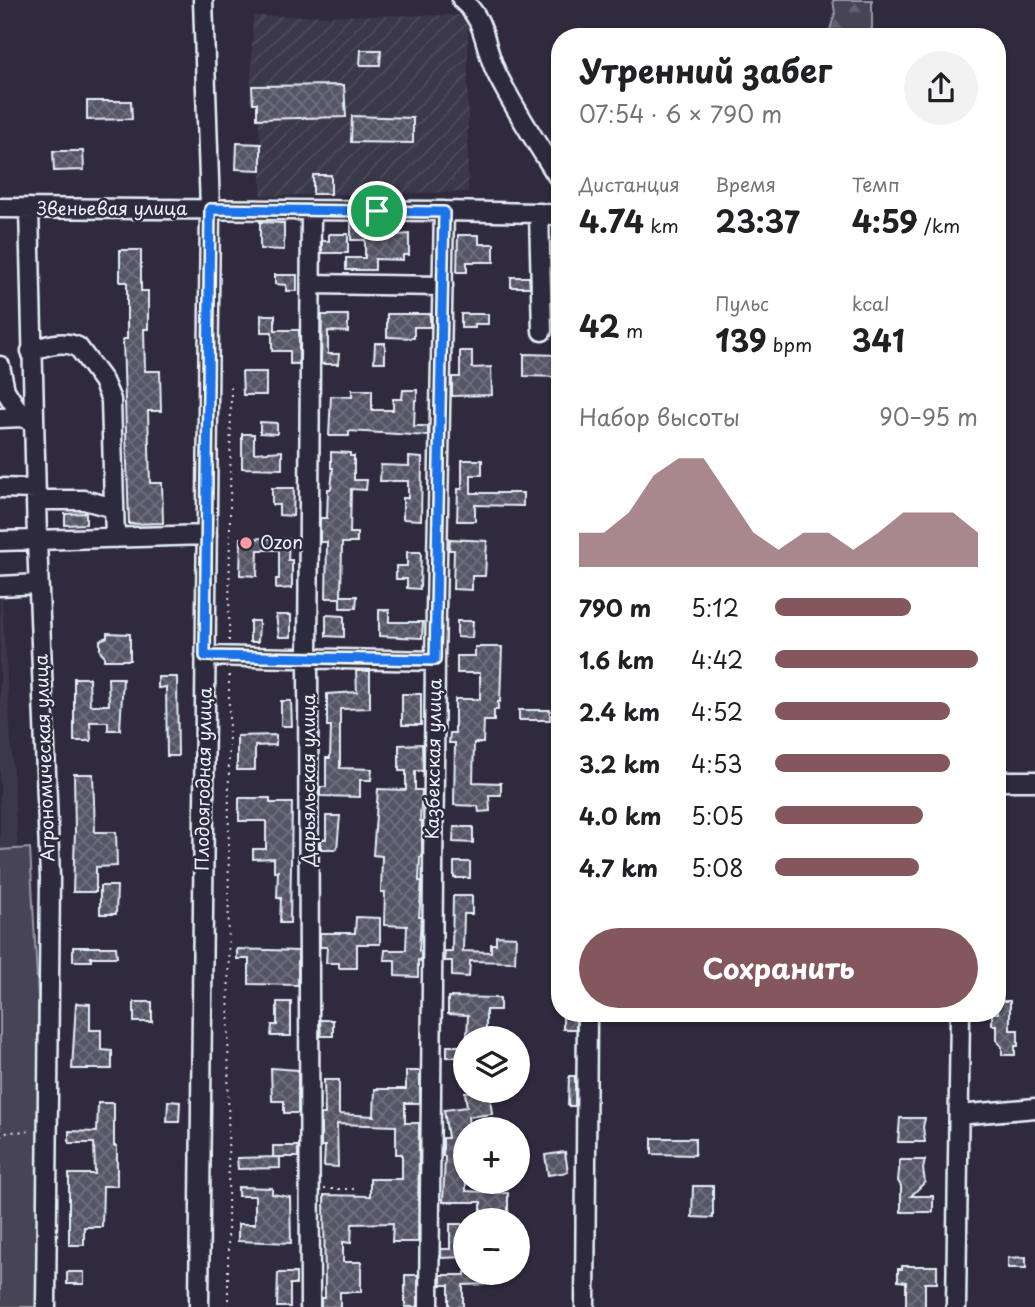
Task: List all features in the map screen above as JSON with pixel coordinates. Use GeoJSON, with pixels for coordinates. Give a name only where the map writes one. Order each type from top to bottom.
{"type":"FeatureCollection","features":[{"type":"Feature","properties":{"kind":"street","name":"Плодоягодная улица"},"geometry":{"type":"LineString","coordinates":[[199,1307],[210,209],[203,0]]}},
{"type":"Feature","properties":{"kind":"street"},"geometry":{"type":"LineString","coordinates":[[462,0],[478,18],[496,72],[551,165]]}},
{"type":"Feature","properties":{"kind":"street","name":"Звеньевая улица"},"geometry":{"type":"LineString","coordinates":[[0,208],[551,215]]}},
{"type":"Feature","properties":{"kind":"street","name":"Агрономическая улица"},"geometry":{"type":"LineString","coordinates":[[29,208],[32,351],[28,419],[35,494],[50,877],[46,1307]]}},
{"type":"Feature","properties":{"kind":"street","name":"Дарьяльская улица"},"geometry":{"type":"LineString","coordinates":[[310,1307],[308,658],[311,211]]}},
{"type":"Feature","properties":{"kind":"street","name":"Казбекская улица"},"geometry":{"type":"LineString","coordinates":[[429,1307],[435,660],[444,212]]}},
{"type":"Feature","properties":{"kind":"street"},"geometry":{"type":"LineString","coordinates":[[539,213],[542,331]]}},
{"type":"Feature","properties":{"kind":"street"},"geometry":{"type":"LineString","coordinates":[[311,284],[443,286]]}},
{"type":"Feature","properties":{"kind":"street"},"geometry":{"type":"LineString","coordinates":[[32,351],[45,346],[71,343],[84,352],[103,381],[111,400],[115,538]]}},
{"type":"Feature","properties":{"kind":"street"},"geometry":{"type":"LineString","coordinates":[[0,366],[5,390],[28,419]]}},
{"type":"Feature","properties":{"kind":"street"},"geometry":{"type":"LineString","coordinates":[[0,418],[28,419]]}},
{"type":"Feature","properties":{"kind":"street"},"geometry":{"type":"LineString","coordinates":[[0,488],[84,500],[114,508]]}},
{"type":"Feature","properties":{"kind":"street"},"geometry":{"type":"LineString","coordinates":[[0,541],[206,536]]}},
{"type":"Feature","properties":{"kind":"street"},"geometry":{"type":"LineString","coordinates":[[0,586],[38,584]]}},
{"type":"Feature","properties":{"kind":"street"},"geometry":{"type":"LineString","coordinates":[[205,656],[435,660]]}},
{"type":"Feature","properties":{"kind":"street"},"geometry":{"type":"LineString","coordinates":[[1006,781],[1035,780]]}},
{"type":"Feature","properties":{"kind":"street"},"geometry":{"type":"LineString","coordinates":[[585,1307],[587,1022]]}},
{"type":"Feature","properties":{"kind":"street"},"geometry":{"type":"LineString","coordinates":[[956,1307],[960,1022]]}},
{"type":"Feature","properties":{"kind":"street"},"geometry":{"type":"LineString","coordinates":[[959,1115],[1035,1108]]}},
{"type":"Feature","properties":{"kind":"path"},"geometry":{"type":"LineString","coordinates":[[228,1307],[231,383]]}},
{"type":"Feature","properties":{"kind":"path"},"geometry":{"type":"LineString","coordinates":[[0,1137],[8,1132],[29,1132],[48,1123]]}},
{"type":"Feature","properties":{"kind":"path"},"geometry":{"type":"LineString","coordinates":[[309,1189],[358,1189]]}},
{"type":"Feature","properties":{"kind":"shaded area"},"geometry":{"type":"Polygon","coordinates":[[[468,15],[468,192],[261,196],[261,144],[257,103],[250,103],[253,16],[468,15]]]}},
{"type":"Feature","properties":{"kind":"shaded area"},"geometry":{"type":"Polygon","coordinates":[[[0,570],[18,849],[0,850],[0,570]]]}},
{"type":"Feature","properties":{"kind":"green space"},"geometry":{"type":"Polygon","coordinates":[[[833,0],[872,0],[872,28],[831,28],[835,13],[833,0]]]}},
{"type":"Feature","properties":{"kind":"green space"},"geometry":{"type":"Polygon","coordinates":[[[30,848],[38,997],[40,1307],[0,1307],[0,850],[30,848]]]}},
{"type":"Feature","properties":{"kind":"building"},"geometry":{"type":"Polygon","coordinates":[[[361,50],[381,50],[380,65],[360,65],[361,50]]]}},
{"type":"Feature","properties":{"kind":"building"},"geometry":{"type":"Polygon","coordinates":[[[344,85],[346,117],[257,119],[257,103],[253,103],[252,86],[344,85]]]}},
{"type":"Feature","properties":{"kind":"building"},"geometry":{"type":"Polygon","coordinates":[[[87,101],[131,101],[132,119],[87,120],[87,101]]]}},
{"type":"Feature","properties":{"kind":"building"},"geometry":{"type":"Polygon","coordinates":[[[352,116],[413,118],[413,143],[351,142],[352,116]]]}},
{"type":"Feature","properties":{"kind":"building"},"geometry":{"type":"Polygon","coordinates":[[[237,143],[261,144],[261,170],[236,169],[237,143]]]}},
{"type":"Feature","properties":{"kind":"building"},"geometry":{"type":"Polygon","coordinates":[[[53,151],[83,151],[84,170],[54,171],[53,151]]]}},
{"type":"Feature","properties":{"kind":"building"},"geometry":{"type":"Polygon","coordinates":[[[313,175],[331,175],[331,194],[313,194],[313,175]]]}},
{"type":"Feature","properties":{"kind":"building"},"geometry":{"type":"Polygon","coordinates":[[[260,222],[284,223],[284,250],[260,249],[260,222]]]}},
{"type":"Feature","properties":{"kind":"building"},"geometry":{"type":"Polygon","coordinates":[[[351,222],[373,222],[373,237],[409,234],[409,255],[403,255],[403,260],[375,259],[375,270],[346,270],[346,258],[365,258],[365,240],[351,240],[351,222]]]}},
{"type":"Feature","properties":{"kind":"building"},"geometry":{"type":"Polygon","coordinates":[[[329,234],[348,234],[348,253],[322,253],[322,241],[329,241],[329,234]]]}},
{"type":"Feature","properties":{"kind":"building"},"geometry":{"type":"Polygon","coordinates":[[[458,235],[479,235],[479,244],[494,244],[494,262],[467,262],[467,272],[457,272],[458,235]]]}},
{"type":"Feature","properties":{"kind":"building"},"geometry":{"type":"Polygon","coordinates":[[[120,250],[141,250],[141,291],[148,291],[148,329],[144,329],[145,371],[160,371],[161,411],[148,411],[150,483],[162,483],[163,523],[129,524],[123,339],[127,339],[127,282],[120,282],[120,250]]]}},
{"type":"Feature","properties":{"kind":"building"},"geometry":{"type":"Polygon","coordinates":[[[275,275],[297,275],[297,291],[286,291],[286,285],[275,284],[275,275]]]}},
{"type":"Feature","properties":{"kind":"building"},"geometry":{"type":"Polygon","coordinates":[[[511,277],[529,277],[530,287],[511,287],[511,277]]]}},
{"type":"Feature","properties":{"kind":"building"},"geometry":{"type":"Polygon","coordinates":[[[387,314],[430,314],[430,327],[414,327],[414,338],[387,337],[387,314]]]}},
{"type":"Feature","properties":{"kind":"building"},"geometry":{"type":"Polygon","coordinates":[[[461,314],[488,314],[488,324],[461,328],[461,314]]]}},
{"type":"Feature","properties":{"kind":"building"},"geometry":{"type":"Polygon","coordinates":[[[261,315],[275,315],[275,330],[299,330],[299,364],[290,364],[290,351],[272,351],[272,332],[261,332],[261,315]]]}},
{"type":"Feature","properties":{"kind":"building"},"geometry":{"type":"Polygon","coordinates":[[[322,315],[348,315],[348,332],[328,331],[328,354],[339,354],[338,364],[321,364],[322,315]]]}},
{"type":"Feature","properties":{"kind":"building"},"geometry":{"type":"Polygon","coordinates":[[[375,343],[385,343],[385,362],[374,362],[375,343]]]}},
{"type":"Feature","properties":{"kind":"building"},"geometry":{"type":"Polygon","coordinates":[[[460,351],[472,351],[472,368],[491,367],[492,395],[452,396],[452,377],[460,377],[460,351]]]}},
{"type":"Feature","properties":{"kind":"building"},"geometry":{"type":"Polygon","coordinates":[[[524,354],[551,355],[551,377],[524,376],[524,354]]]}},
{"type":"Feature","properties":{"kind":"building"},"geometry":{"type":"Polygon","coordinates":[[[242,372],[266,372],[266,395],[243,395],[242,372]]]}},
{"type":"Feature","properties":{"kind":"building"},"geometry":{"type":"Polygon","coordinates":[[[352,390],[372,390],[372,410],[393,410],[393,399],[402,399],[403,390],[417,390],[414,426],[428,426],[428,436],[349,431],[349,436],[329,436],[331,396],[352,397],[352,390]]]}},
{"type":"Feature","properties":{"kind":"building"},"geometry":{"type":"Polygon","coordinates":[[[260,422],[277,423],[277,434],[260,433],[260,422]]]}},
{"type":"Feature","properties":{"kind":"building"},"geometry":{"type":"Polygon","coordinates":[[[242,434],[254,434],[254,453],[282,451],[282,469],[242,468],[242,434]]]}},
{"type":"Feature","properties":{"kind":"building"},"geometry":{"type":"Polygon","coordinates":[[[331,452],[350,453],[350,456],[354,456],[354,480],[367,480],[366,490],[351,489],[350,533],[357,533],[357,543],[342,543],[341,596],[357,596],[356,608],[340,608],[340,598],[326,598],[327,542],[320,542],[320,518],[327,518],[328,489],[331,489],[333,468],[331,452]]]}},
{"type":"Feature","properties":{"kind":"building"},"geometry":{"type":"Polygon","coordinates":[[[409,457],[422,458],[421,520],[403,519],[403,498],[408,498],[408,481],[380,481],[381,465],[409,466],[409,457]]]}},
{"type":"Feature","properties":{"kind":"building"},"geometry":{"type":"Polygon","coordinates":[[[462,460],[482,460],[482,475],[471,475],[471,493],[523,493],[523,506],[475,505],[475,521],[457,521],[458,489],[462,489],[462,460]]]}},
{"type":"Feature","properties":{"kind":"building"},"geometry":{"type":"Polygon","coordinates":[[[272,488],[294,488],[293,516],[279,515],[279,505],[272,505],[272,488]]]}},
{"type":"Feature","properties":{"kind":"building"},"geometry":{"type":"Polygon","coordinates":[[[86,513],[86,524],[65,525],[65,514],[86,513]]]}},
{"type":"Feature","properties":{"kind":"building"},"geometry":{"type":"Polygon","coordinates":[[[241,538],[289,539],[288,560],[292,560],[292,588],[276,589],[276,579],[279,579],[279,550],[258,550],[257,576],[240,575],[241,538]]]}},
{"type":"Feature","properties":{"kind":"building"},"geometry":{"type":"Polygon","coordinates":[[[450,539],[487,541],[485,576],[472,576],[472,590],[453,589],[454,550],[449,550],[450,539]]]}},
{"type":"Feature","properties":{"kind":"building"},"geometry":{"type":"Polygon","coordinates":[[[407,552],[421,552],[420,589],[407,588],[407,579],[396,579],[396,566],[407,566],[407,552]]]}},
{"type":"Feature","properties":{"kind":"building"},"geometry":{"type":"Polygon","coordinates":[[[379,610],[389,610],[389,622],[423,622],[422,638],[379,636],[379,610]]]}},
{"type":"Feature","properties":{"kind":"building"},"geometry":{"type":"Polygon","coordinates":[[[276,615],[291,615],[291,637],[279,637],[276,615]]]}},
{"type":"Feature","properties":{"kind":"building"},"geometry":{"type":"Polygon","coordinates":[[[326,615],[344,616],[344,637],[326,636],[326,615]]]}},
{"type":"Feature","properties":{"kind":"building"},"geometry":{"type":"Polygon","coordinates":[[[250,621],[259,621],[258,642],[250,642],[250,621]]]}},
{"type":"Feature","properties":{"kind":"building"},"geometry":{"type":"Polygon","coordinates":[[[457,621],[473,621],[472,638],[457,637],[457,621]]]}},
{"type":"Feature","properties":{"kind":"building"},"geometry":{"type":"Polygon","coordinates":[[[107,633],[130,634],[130,660],[104,660],[100,651],[100,640],[107,637],[107,633]]]}},
{"type":"Feature","properties":{"kind":"building"},"geometry":{"type":"Polygon","coordinates":[[[475,647],[502,647],[500,702],[498,710],[494,710],[494,721],[484,721],[483,743],[474,743],[473,782],[501,783],[501,795],[489,795],[490,811],[479,812],[478,806],[454,805],[455,743],[449,743],[450,733],[455,733],[455,699],[480,699],[480,673],[457,673],[457,656],[475,656],[475,647]]]}},
{"type":"Feature","properties":{"kind":"building"},"geometry":{"type":"Polygon","coordinates":[[[356,671],[370,671],[370,708],[340,709],[340,768],[372,769],[371,780],[360,780],[360,797],[320,796],[320,787],[326,787],[326,758],[330,758],[331,726],[327,726],[327,694],[357,692],[356,671]]]}},
{"type":"Feature","properties":{"kind":"building"},"geometry":{"type":"Polygon","coordinates":[[[158,677],[177,677],[178,756],[167,756],[166,687],[158,688],[158,677]]]}},
{"type":"Feature","properties":{"kind":"building"},"geometry":{"type":"Polygon","coordinates":[[[74,678],[89,678],[90,705],[109,705],[108,678],[123,678],[120,730],[108,730],[108,722],[90,722],[91,741],[74,741],[74,678]]]}},
{"type":"Feature","properties":{"kind":"building"},"geometry":{"type":"Polygon","coordinates":[[[402,694],[421,694],[421,725],[402,725],[402,694]]]}},
{"type":"Feature","properties":{"kind":"building"},"geometry":{"type":"Polygon","coordinates":[[[281,701],[291,701],[292,726],[281,726],[281,701]]]}},
{"type":"Feature","properties":{"kind":"building"},"geometry":{"type":"Polygon","coordinates":[[[519,710],[550,710],[550,720],[519,720],[519,710]]]}},
{"type":"Feature","properties":{"kind":"building"},"geometry":{"type":"Polygon","coordinates":[[[276,735],[276,745],[255,746],[255,770],[237,770],[237,736],[276,735]]]}},
{"type":"Feature","properties":{"kind":"building"},"geometry":{"type":"Polygon","coordinates":[[[422,744],[423,771],[415,771],[415,790],[422,790],[422,857],[419,881],[422,881],[419,917],[421,961],[418,960],[418,977],[395,976],[395,960],[384,960],[385,950],[406,950],[407,926],[384,925],[382,856],[373,855],[378,789],[406,790],[406,771],[399,771],[399,745],[422,744]]]}},
{"type":"Feature","properties":{"kind":"building"},"geometry":{"type":"Polygon","coordinates":[[[74,774],[93,774],[95,832],[116,832],[117,866],[96,867],[96,892],[73,892],[74,774]]]}},
{"type":"Feature","properties":{"kind":"building"},"geometry":{"type":"Polygon","coordinates":[[[239,798],[270,798],[270,803],[292,803],[290,923],[280,923],[281,898],[277,898],[278,871],[274,871],[274,858],[253,859],[253,849],[266,849],[266,821],[239,821],[239,798]]]}},
{"type":"Feature","properties":{"kind":"building"},"geometry":{"type":"Polygon","coordinates":[[[326,816],[340,816],[337,849],[321,849],[321,839],[326,839],[326,816]]]}},
{"type":"Feature","properties":{"kind":"building"},"geometry":{"type":"Polygon","coordinates":[[[454,827],[473,827],[473,843],[453,842],[454,827]]]}},
{"type":"Feature","properties":{"kind":"building"},"geometry":{"type":"Polygon","coordinates":[[[454,862],[470,862],[470,878],[454,878],[454,862]]]}},
{"type":"Feature","properties":{"kind":"building"},"geometry":{"type":"Polygon","coordinates":[[[100,886],[117,886],[116,914],[100,914],[100,886]]]}},
{"type":"Feature","properties":{"kind":"building"},"geometry":{"type":"Polygon","coordinates":[[[453,896],[472,896],[472,914],[464,914],[463,951],[491,952],[491,944],[496,944],[496,936],[516,937],[515,962],[470,961],[469,977],[452,976],[452,961],[444,961],[445,951],[452,951],[453,896]]]}},
{"type":"Feature","properties":{"kind":"building"},"geometry":{"type":"Polygon","coordinates":[[[356,917],[380,918],[380,944],[357,944],[357,968],[339,968],[339,963],[326,963],[327,947],[320,947],[320,933],[355,933],[356,917]]]}},
{"type":"Feature","properties":{"kind":"building"},"geometry":{"type":"Polygon","coordinates":[[[73,947],[116,947],[117,957],[91,957],[91,961],[73,961],[73,947]]]}},
{"type":"Feature","properties":{"kind":"building"},"geometry":{"type":"Polygon","coordinates":[[[237,949],[298,951],[298,985],[249,984],[249,959],[237,959],[237,949]]]}},
{"type":"Feature","properties":{"kind":"building"},"geometry":{"type":"Polygon","coordinates":[[[448,997],[500,998],[500,1010],[486,1010],[486,1026],[468,1026],[468,1015],[448,1014],[448,997]]]}},
{"type":"Feature","properties":{"kind":"building"},"geometry":{"type":"Polygon","coordinates":[[[1006,1001],[1010,1001],[1010,1030],[1018,1030],[1015,1055],[1002,1055],[1002,1047],[997,1041],[997,1025],[992,1025],[992,1022],[1006,1022],[1006,1001]]]}},
{"type":"Feature","properties":{"kind":"building"},"geometry":{"type":"Polygon","coordinates":[[[134,1002],[152,1002],[152,1022],[134,1022],[134,1002]]]}},
{"type":"Feature","properties":{"kind":"building"},"geometry":{"type":"Polygon","coordinates":[[[277,1002],[291,1002],[291,1036],[271,1036],[272,1025],[277,1025],[277,1002]]]}},
{"type":"Feature","properties":{"kind":"building"},"geometry":{"type":"Polygon","coordinates":[[[76,1003],[90,1004],[90,1030],[101,1030],[101,1050],[112,1051],[112,1069],[72,1069],[76,1003]]]}},
{"type":"Feature","properties":{"kind":"building"},"geometry":{"type":"Polygon","coordinates":[[[320,1020],[333,1020],[333,1036],[321,1036],[320,1020]]]}},
{"type":"Feature","properties":{"kind":"building"},"geometry":{"type":"Polygon","coordinates":[[[563,1022],[576,1022],[576,1029],[563,1029],[563,1022]]]}},
{"type":"Feature","properties":{"kind":"building"},"geometry":{"type":"Polygon","coordinates":[[[447,1046],[453,1046],[453,1057],[447,1057],[447,1046]]]}},
{"type":"Feature","properties":{"kind":"building"},"geometry":{"type":"Polygon","coordinates":[[[271,1068],[298,1070],[298,1113],[284,1113],[284,1101],[272,1101],[271,1068]]]}},
{"type":"Feature","properties":{"kind":"building"},"geometry":{"type":"Polygon","coordinates":[[[406,1071],[420,1071],[420,1103],[405,1103],[405,1123],[419,1123],[418,1242],[392,1242],[393,1223],[352,1224],[351,1243],[343,1242],[343,1262],[361,1262],[361,1292],[340,1292],[340,1307],[321,1307],[321,1298],[325,1298],[324,1195],[370,1196],[370,1179],[402,1179],[402,1154],[396,1154],[396,1126],[337,1124],[338,1167],[324,1166],[325,1146],[321,1146],[321,1114],[325,1114],[324,1080],[339,1080],[339,1114],[374,1116],[375,1089],[406,1089],[406,1071]]]}},
{"type":"Feature","properties":{"kind":"building"},"geometry":{"type":"Polygon","coordinates":[[[569,1076],[575,1076],[575,1106],[568,1106],[569,1076]]]}},
{"type":"Feature","properties":{"kind":"building"},"geometry":{"type":"Polygon","coordinates":[[[168,1101],[180,1102],[179,1122],[167,1122],[168,1101]]]}},
{"type":"Feature","properties":{"kind":"building"},"geometry":{"type":"Polygon","coordinates":[[[98,1103],[114,1103],[117,1186],[103,1186],[102,1227],[84,1227],[84,1245],[69,1245],[69,1174],[95,1174],[94,1143],[69,1143],[69,1131],[97,1132],[98,1103]]]}},
{"type":"Feature","properties":{"kind":"building"},"geometry":{"type":"Polygon","coordinates":[[[466,1103],[491,1103],[492,1114],[453,1117],[453,1194],[508,1194],[508,1208],[481,1208],[481,1202],[443,1202],[443,1138],[448,1138],[444,1110],[467,1107],[466,1103]]]}},
{"type":"Feature","properties":{"kind":"building"},"geometry":{"type":"Polygon","coordinates":[[[900,1118],[925,1118],[925,1142],[898,1142],[900,1118]]]}},
{"type":"Feature","properties":{"kind":"building"},"geometry":{"type":"Polygon","coordinates":[[[652,1138],[695,1138],[695,1155],[652,1154],[652,1138]]]}},
{"type":"Feature","properties":{"kind":"building"},"geometry":{"type":"Polygon","coordinates":[[[273,1146],[298,1146],[298,1157],[273,1157],[273,1146]]]}},
{"type":"Feature","properties":{"kind":"building"},"geometry":{"type":"Polygon","coordinates":[[[565,1152],[568,1172],[548,1175],[545,1155],[565,1152]]]}},
{"type":"Feature","properties":{"kind":"building"},"geometry":{"type":"Polygon","coordinates":[[[280,1157],[280,1168],[238,1169],[237,1158],[280,1157]]]}},
{"type":"Feature","properties":{"kind":"building"},"geometry":{"type":"Polygon","coordinates":[[[900,1160],[925,1160],[925,1182],[911,1196],[933,1196],[933,1212],[901,1212],[901,1186],[898,1181],[900,1160]]]}},
{"type":"Feature","properties":{"kind":"building"},"geometry":{"type":"Polygon","coordinates":[[[693,1186],[713,1186],[713,1218],[692,1217],[693,1186]]]}},
{"type":"Feature","properties":{"kind":"building"},"geometry":{"type":"Polygon","coordinates":[[[238,1187],[272,1188],[272,1194],[290,1197],[291,1243],[238,1241],[238,1224],[255,1224],[255,1196],[238,1196],[238,1187]]]}},
{"type":"Feature","properties":{"kind":"building"},"geometry":{"type":"Polygon","coordinates":[[[450,1224],[453,1224],[453,1258],[441,1258],[441,1249],[450,1249],[450,1224]]]}},
{"type":"Feature","properties":{"kind":"building"},"geometry":{"type":"Polygon","coordinates":[[[1026,1257],[1026,1268],[1008,1268],[1008,1258],[1026,1257]]]}},
{"type":"Feature","properties":{"kind":"building"},"geometry":{"type":"Polygon","coordinates":[[[902,1266],[937,1266],[937,1283],[925,1283],[925,1307],[906,1307],[906,1282],[898,1281],[898,1269],[902,1269],[902,1266]]]}},
{"type":"Feature","properties":{"kind":"building"},"geometry":{"type":"Polygon","coordinates":[[[67,1272],[84,1272],[84,1284],[67,1284],[67,1272]]]}},
{"type":"Feature","properties":{"kind":"building"},"geometry":{"type":"Polygon","coordinates":[[[278,1273],[296,1273],[296,1284],[290,1284],[290,1307],[277,1307],[278,1273]]]}},
{"type":"Feature","properties":{"kind":"building"},"geometry":{"type":"Polygon","coordinates":[[[405,1275],[418,1275],[418,1307],[405,1307],[405,1275]]]}},
{"type":"Feature","properties":{"kind":"building"},"geometry":{"type":"Polygon","coordinates":[[[441,1275],[453,1275],[453,1285],[463,1285],[463,1307],[449,1307],[449,1285],[441,1285],[441,1275]]]}},
{"type":"Feature","properties":{"kind":"place","name":"Ozon"},"geometry":{"type":"Point","coordinates":[246,543]}},
{"type":"Feature","properties":{"kind":"route"},"geometry":{"type":"LineString","coordinates":[[210,209],[377,211],[444,212],[435,660],[205,656],[210,209]]}}]}
